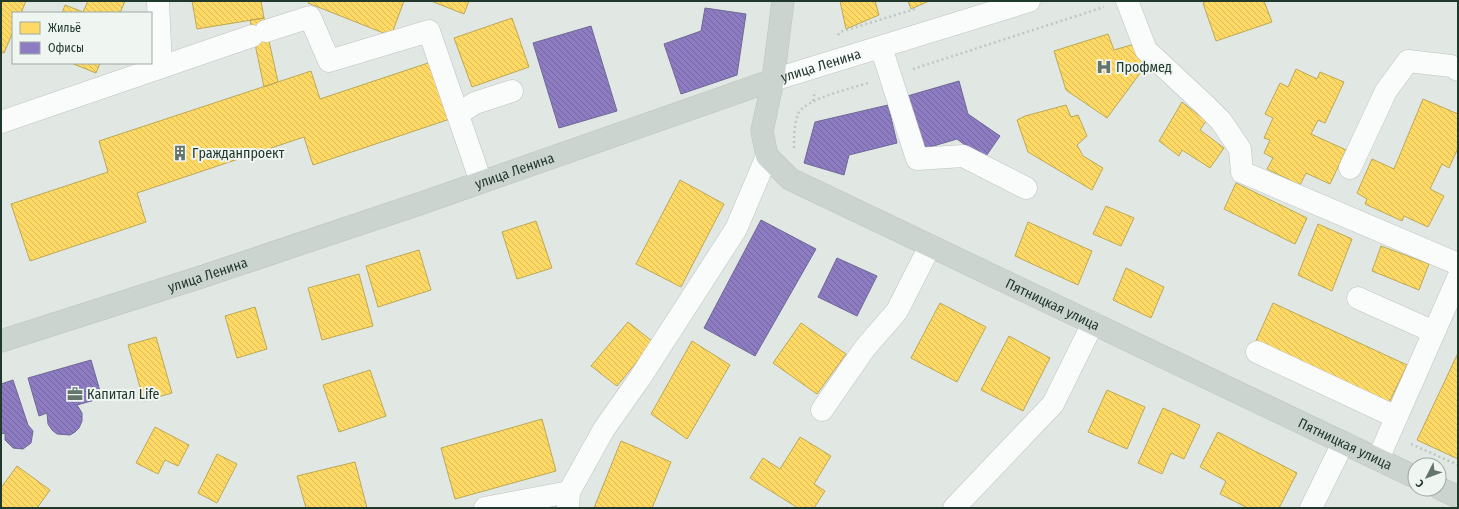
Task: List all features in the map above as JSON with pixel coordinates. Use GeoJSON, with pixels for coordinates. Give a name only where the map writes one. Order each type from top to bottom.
{"type":"FeatureCollection","features":[{"type":"Feature","properties":{"kind":"main road"},"geometry":{"type":"LineString","coordinates":[[767,156],[762,131],[773,80],[783,1]]}},
{"type":"Feature","properties":{"kind":"main road","name":"улица Ленина"},"geometry":{"type":"LineString","coordinates":[[1,341],[198,278],[481,182],[773,80]]}},
{"type":"Feature","properties":{"kind":"main road","name":"Пятницкая улица"},"geometry":{"type":"LineString","coordinates":[[767,156],[790,179],[1407,473]]}},
{"type":"Feature","properties":{"kind":"main road"},"geometry":{"type":"LineString","coordinates":[[1447,492],[1458,497]]}},
{"type":"Feature","properties":{"kind":"street"},"geometry":{"type":"LineString","coordinates":[[158,1],[161,68]]}},
{"type":"Feature","properties":{"kind":"street","name":"улица Ленина"},"geometry":{"type":"LineString","coordinates":[[773,80],[1029,1]]}},
{"type":"Feature","properties":{"kind":"street"},"geometry":{"type":"LineString","coordinates":[[1118,3],[1146,50],[1221,121],[1240,149],[1242,172],[1458,264]]}},
{"type":"Feature","properties":{"kind":"street"},"geometry":{"type":"LineString","coordinates":[[1,122],[310,17],[329,60],[429,31],[481,182]]}},
{"type":"Feature","properties":{"kind":"street"},"geometry":{"type":"LineString","coordinates":[[881,47],[917,159],[963,156],[1026,188]]}},
{"type":"Feature","properties":{"kind":"street"},"geometry":{"type":"LineString","coordinates":[[1350,168],[1386,91],[1408,61],[1451,66],[1458,70]]}},
{"type":"Feature","properties":{"kind":"street"},"geometry":{"type":"LineString","coordinates":[[458,114],[475,103],[512,91]]}},
{"type":"Feature","properties":{"kind":"street"},"geometry":{"type":"LineString","coordinates":[[485,508],[568,500],[604,429],[640,378],[736,230],[767,156]]}},
{"type":"Feature","properties":{"kind":"street"},"geometry":{"type":"LineString","coordinates":[[822,410],[865,348],[897,311],[930,246]]}},
{"type":"Feature","properties":{"kind":"street"},"geometry":{"type":"LineString","coordinates":[[1378,459],[1458,278]]}},
{"type":"Feature","properties":{"kind":"street"},"geometry":{"type":"LineString","coordinates":[[1358,298],[1434,332]]}},
{"type":"Feature","properties":{"kind":"street"},"geometry":{"type":"LineString","coordinates":[[954,508],[1053,404],[1093,324]]}},
{"type":"Feature","properties":{"kind":"street"},"geometry":{"type":"LineString","coordinates":[[1256,352],[1393,425]]}},
{"type":"Feature","properties":{"kind":"street"},"geometry":{"type":"LineString","coordinates":[[1311,508],[1343,443]]}},
{"type":"Feature","properties":{"kind":"path"},"geometry":{"type":"LineString","coordinates":[[794,152],[794,134],[798,113],[813,101],[1118,3]]}},
{"type":"Feature","properties":{"kind":"path"},"geometry":{"type":"LineString","coordinates":[[1393,425],[1458,465]]}},
{"type":"Feature","properties":{"kind":"building: Жильё"},"geometry":{"type":"Polygon","coordinates":[[[1,1],[26,1],[21,12],[12,12],[12,34],[4,53],[1,52],[1,1]]]}},
{"type":"Feature","properties":{"kind":"building: Жильё"},"geometry":{"type":"Polygon","coordinates":[[[88,1],[125,1],[120,12],[83,12],[88,1]]]}},
{"type":"Feature","properties":{"kind":"building: Жильё"},"geometry":{"type":"Polygon","coordinates":[[[192,1],[261,1],[264,18],[197,29],[192,1]]]}},
{"type":"Feature","properties":{"kind":"building: Жильё"},"geometry":{"type":"Polygon","coordinates":[[[309,1],[404,1],[391,36],[308,3],[309,1]]]}},
{"type":"Feature","properties":{"kind":"building: Жильё"},"geometry":{"type":"Polygon","coordinates":[[[431,1],[469,1],[464,14],[431,1]]]}},
{"type":"Feature","properties":{"kind":"building: Жильё"},"geometry":{"type":"Polygon","coordinates":[[[840,1],[875,1],[879,15],[846,29],[840,1]]]}},
{"type":"Feature","properties":{"kind":"building: Жильё"},"geometry":{"type":"Polygon","coordinates":[[[908,1],[929,1],[911,9],[908,1]]]}},
{"type":"Feature","properties":{"kind":"building: Жильё"},"geometry":{"type":"Polygon","coordinates":[[[1207,1],[1264,1],[1272,22],[1216,41],[1203,3],[1207,1]]]}},
{"type":"Feature","properties":{"kind":"building: Жильё"},"geometry":{"type":"Polygon","coordinates":[[[65,5],[83,12],[62,12],[65,5]]]}},
{"type":"Feature","properties":{"kind":"building: Жильё"},"geometry":{"type":"Polygon","coordinates":[[[264,18],[278,82],[264,87],[250,20],[264,18]]]}},
{"type":"Feature","properties":{"kind":"building: Жильё"},"geometry":{"type":"Polygon","coordinates":[[[512,18],[529,67],[472,87],[454,38],[512,18]]]}},
{"type":"Feature","properties":{"kind":"building: Жильё"},"geometry":{"type":"Polygon","coordinates":[[[1108,34],[1114,50],[1138,43],[1144,68],[1107,118],[1066,90],[1054,51],[1108,34]]]}},
{"type":"Feature","properties":{"kind":"building: Жильё","name":"Гражданпроект"},"geometry":{"type":"Polygon","coordinates":[[[431,62],[450,119],[313,165],[304,137],[137,193],[146,222],[30,261],[11,204],[108,172],[99,141],[311,71],[320,99],[431,62]]]}},
{"type":"Feature","properties":{"kind":"building: Жильё"},"geometry":{"type":"Polygon","coordinates":[[[74,64],[100,64],[96,73],[74,64]]]}},
{"type":"Feature","properties":{"kind":"building: Жильё"},"geometry":{"type":"Polygon","coordinates":[[[1296,69],[1317,79],[1320,72],[1344,82],[1325,123],[1318,120],[1311,134],[1346,150],[1330,184],[1306,173],[1300,185],[1267,169],[1273,158],[1264,153],[1270,140],[1264,138],[1273,118],[1265,114],[1280,83],[1288,87],[1296,69]]]}},
{"type":"Feature","properties":{"kind":"building: Жильё"},"geometry":{"type":"Polygon","coordinates":[[[1423,99],[1458,114],[1458,148],[1449,168],[1442,164],[1430,189],[1444,196],[1428,227],[1404,216],[1402,221],[1365,204],[1367,199],[1357,193],[1372,159],[1394,169],[1423,99]]]}},
{"type":"Feature","properties":{"kind":"building: Жильё"},"geometry":{"type":"Polygon","coordinates":[[[1182,102],[1206,121],[1200,130],[1224,148],[1210,168],[1182,150],[1179,156],[1159,141],[1182,102]]]}},
{"type":"Feature","properties":{"kind":"building: Жильё"},"geometry":{"type":"Polygon","coordinates":[[[1066,105],[1071,117],[1078,115],[1087,136],[1077,145],[1083,156],[1103,168],[1092,190],[1028,152],[1017,120],[1025,116],[1066,105]]]}},
{"type":"Feature","properties":{"kind":"building: Жильё"},"geometry":{"type":"Polygon","coordinates":[[[680,180],[724,204],[681,287],[636,264],[680,180]]]}},
{"type":"Feature","properties":{"kind":"building: Жильё"},"geometry":{"type":"Polygon","coordinates":[[[1236,183],[1307,218],[1295,244],[1224,209],[1236,183]]]}},
{"type":"Feature","properties":{"kind":"building: Жильё"},"geometry":{"type":"Polygon","coordinates":[[[1106,206],[1134,218],[1121,246],[1093,234],[1106,206]]]}},
{"type":"Feature","properties":{"kind":"building: Жильё"},"geometry":{"type":"Polygon","coordinates":[[[536,221],[552,268],[517,279],[502,232],[536,221]]]}},
{"type":"Feature","properties":{"kind":"building: Жильё"},"geometry":{"type":"Polygon","coordinates":[[[1028,222],[1092,251],[1078,285],[1015,256],[1028,222]]]}},
{"type":"Feature","properties":{"kind":"building: Жильё"},"geometry":{"type":"Polygon","coordinates":[[[1318,224],[1352,239],[1332,291],[1298,275],[1318,224]]]}},
{"type":"Feature","properties":{"kind":"building: Жильё"},"geometry":{"type":"Polygon","coordinates":[[[1381,246],[1429,264],[1419,290],[1372,271],[1381,246]]]}},
{"type":"Feature","properties":{"kind":"building: Жильё"},"geometry":{"type":"Polygon","coordinates":[[[419,250],[431,290],[378,307],[366,266],[419,250]]]}},
{"type":"Feature","properties":{"kind":"building: Жильё"},"geometry":{"type":"Polygon","coordinates":[[[1126,268],[1164,287],[1151,318],[1113,300],[1126,268]]]}},
{"type":"Feature","properties":{"kind":"building: Жильё"},"geometry":{"type":"Polygon","coordinates":[[[359,274],[373,326],[322,340],[308,288],[359,274]]]}},
{"type":"Feature","properties":{"kind":"building: Жильё"},"geometry":{"type":"Polygon","coordinates":[[[940,303],[986,327],[957,382],[911,358],[940,303]]]}},
{"type":"Feature","properties":{"kind":"building: Жильё"},"geometry":{"type":"Polygon","coordinates":[[[1273,303],[1407,365],[1388,405],[1255,343],[1273,303]]]}},
{"type":"Feature","properties":{"kind":"building: Жильё"},"geometry":{"type":"Polygon","coordinates":[[[255,307],[267,349],[237,358],[225,316],[255,307]]]}},
{"type":"Feature","properties":{"kind":"building: Жильё"},"geometry":{"type":"Polygon","coordinates":[[[628,322],[653,342],[617,386],[591,366],[628,322]]]}},
{"type":"Feature","properties":{"kind":"building: Жильё"},"geometry":{"type":"Polygon","coordinates":[[[801,323],[846,354],[817,394],[773,363],[801,323]]]}},
{"type":"Feature","properties":{"kind":"building: Жильё"},"geometry":{"type":"Polygon","coordinates":[[[1009,336],[1050,358],[1023,411],[981,390],[1009,336]]]}},
{"type":"Feature","properties":{"kind":"building: Жильё"},"geometry":{"type":"Polygon","coordinates":[[[156,337],[172,393],[144,401],[128,345],[156,337]]]}},
{"type":"Feature","properties":{"kind":"building: Жильё"},"geometry":{"type":"Polygon","coordinates":[[[692,341],[730,365],[687,439],[651,414],[692,341]]]}},
{"type":"Feature","properties":{"kind":"building: Жильё"},"geometry":{"type":"Polygon","coordinates":[[[1458,353],[1458,459],[1417,440],[1458,353]]]}},
{"type":"Feature","properties":{"kind":"building: Жильё"},"geometry":{"type":"Polygon","coordinates":[[[370,370],[386,416],[339,432],[323,385],[370,370]]]}},
{"type":"Feature","properties":{"kind":"building: Жильё"},"geometry":{"type":"Polygon","coordinates":[[[1107,390],[1145,407],[1127,449],[1088,432],[1107,390]]]}},
{"type":"Feature","properties":{"kind":"building: Жильё"},"geometry":{"type":"Polygon","coordinates":[[[1163,408],[1200,425],[1184,459],[1171,453],[1162,474],[1138,463],[1163,408]]]}},
{"type":"Feature","properties":{"kind":"building: Жильё"},"geometry":{"type":"Polygon","coordinates":[[[542,419],[556,471],[455,499],[441,448],[542,419]]]}},
{"type":"Feature","properties":{"kind":"building: Жильё"},"geometry":{"type":"Polygon","coordinates":[[[155,427],[189,445],[178,466],[165,460],[158,474],[136,463],[155,427]]]}},
{"type":"Feature","properties":{"kind":"building: Жильё"},"geometry":{"type":"Polygon","coordinates":[[[1218,432],[1297,473],[1279,508],[1248,508],[1220,494],[1226,481],[1200,467],[1218,432]]]}},
{"type":"Feature","properties":{"kind":"building: Жильё"},"geometry":{"type":"Polygon","coordinates":[[[800,437],[831,456],[814,484],[825,491],[814,508],[798,508],[750,478],[763,458],[780,469],[800,437]]]}},
{"type":"Feature","properties":{"kind":"building: Жильё"},"geometry":{"type":"Polygon","coordinates":[[[621,441],[671,462],[652,508],[594,508],[621,441]]]}},
{"type":"Feature","properties":{"kind":"building: Жильё"},"geometry":{"type":"Polygon","coordinates":[[[217,454],[237,464],[217,503],[198,493],[217,454]]]}},
{"type":"Feature","properties":{"kind":"building: Жильё"},"geometry":{"type":"Polygon","coordinates":[[[355,462],[367,508],[306,508],[297,476],[355,462]]]}},
{"type":"Feature","properties":{"kind":"building: Жильё"},"geometry":{"type":"Polygon","coordinates":[[[17,466],[50,490],[37,508],[1,508],[1,488],[17,466]]]}},
{"type":"Feature","properties":{"kind":"building: Офисы"},"geometry":{"type":"Polygon","coordinates":[[[705,8],[746,14],[737,75],[681,94],[664,44],[701,31],[705,8]]]}},
{"type":"Feature","properties":{"kind":"building: Офисы"},"geometry":{"type":"Polygon","coordinates":[[[591,26],[617,111],[559,128],[533,43],[591,26]]]}},
{"type":"Feature","properties":{"kind":"building: Офисы"},"geometry":{"type":"Polygon","coordinates":[[[959,81],[968,114],[1000,136],[984,159],[957,139],[920,150],[904,97],[959,81]]]}},
{"type":"Feature","properties":{"kind":"building: Офисы"},"geometry":{"type":"Polygon","coordinates":[[[888,105],[897,143],[849,155],[844,175],[804,163],[815,122],[888,105]]]}},
{"type":"Feature","properties":{"kind":"building: Офисы"},"geometry":{"type":"Polygon","coordinates":[[[761,220],[816,249],[755,356],[704,328],[761,220]]]}},
{"type":"Feature","properties":{"kind":"building: Офисы"},"geometry":{"type":"Polygon","coordinates":[[[837,258],[877,276],[857,316],[818,297],[837,258]]]}},
{"type":"Feature","properties":{"kind":"building: Офисы"},"geometry":{"type":"Polygon","coordinates":[[[91,360],[102,398],[77,405],[82,413],[82,421],[79,428],[70,435],[57,434],[48,424],[47,413],[39,416],[28,378],[91,360]]]}},
{"type":"Feature","properties":{"kind":"building: Офисы"},"geometry":{"type":"Polygon","coordinates":[[[13,380],[28,425],[33,431],[31,443],[23,449],[13,448],[5,440],[5,433],[1,434],[1,384],[13,380]]]}},
{"type":"Feature","properties":{"kind":"place","name":"Профмед"},"geometry":{"type":"Point","coordinates":[1104,67]}},
{"type":"Feature","properties":{"kind":"place","name":"Гражданпроект"},"geometry":{"type":"Point","coordinates":[180,153]}},
{"type":"Feature","properties":{"kind":"place","name":"Капитал Life"},"geometry":{"type":"Point","coordinates":[75,394]}}]}
